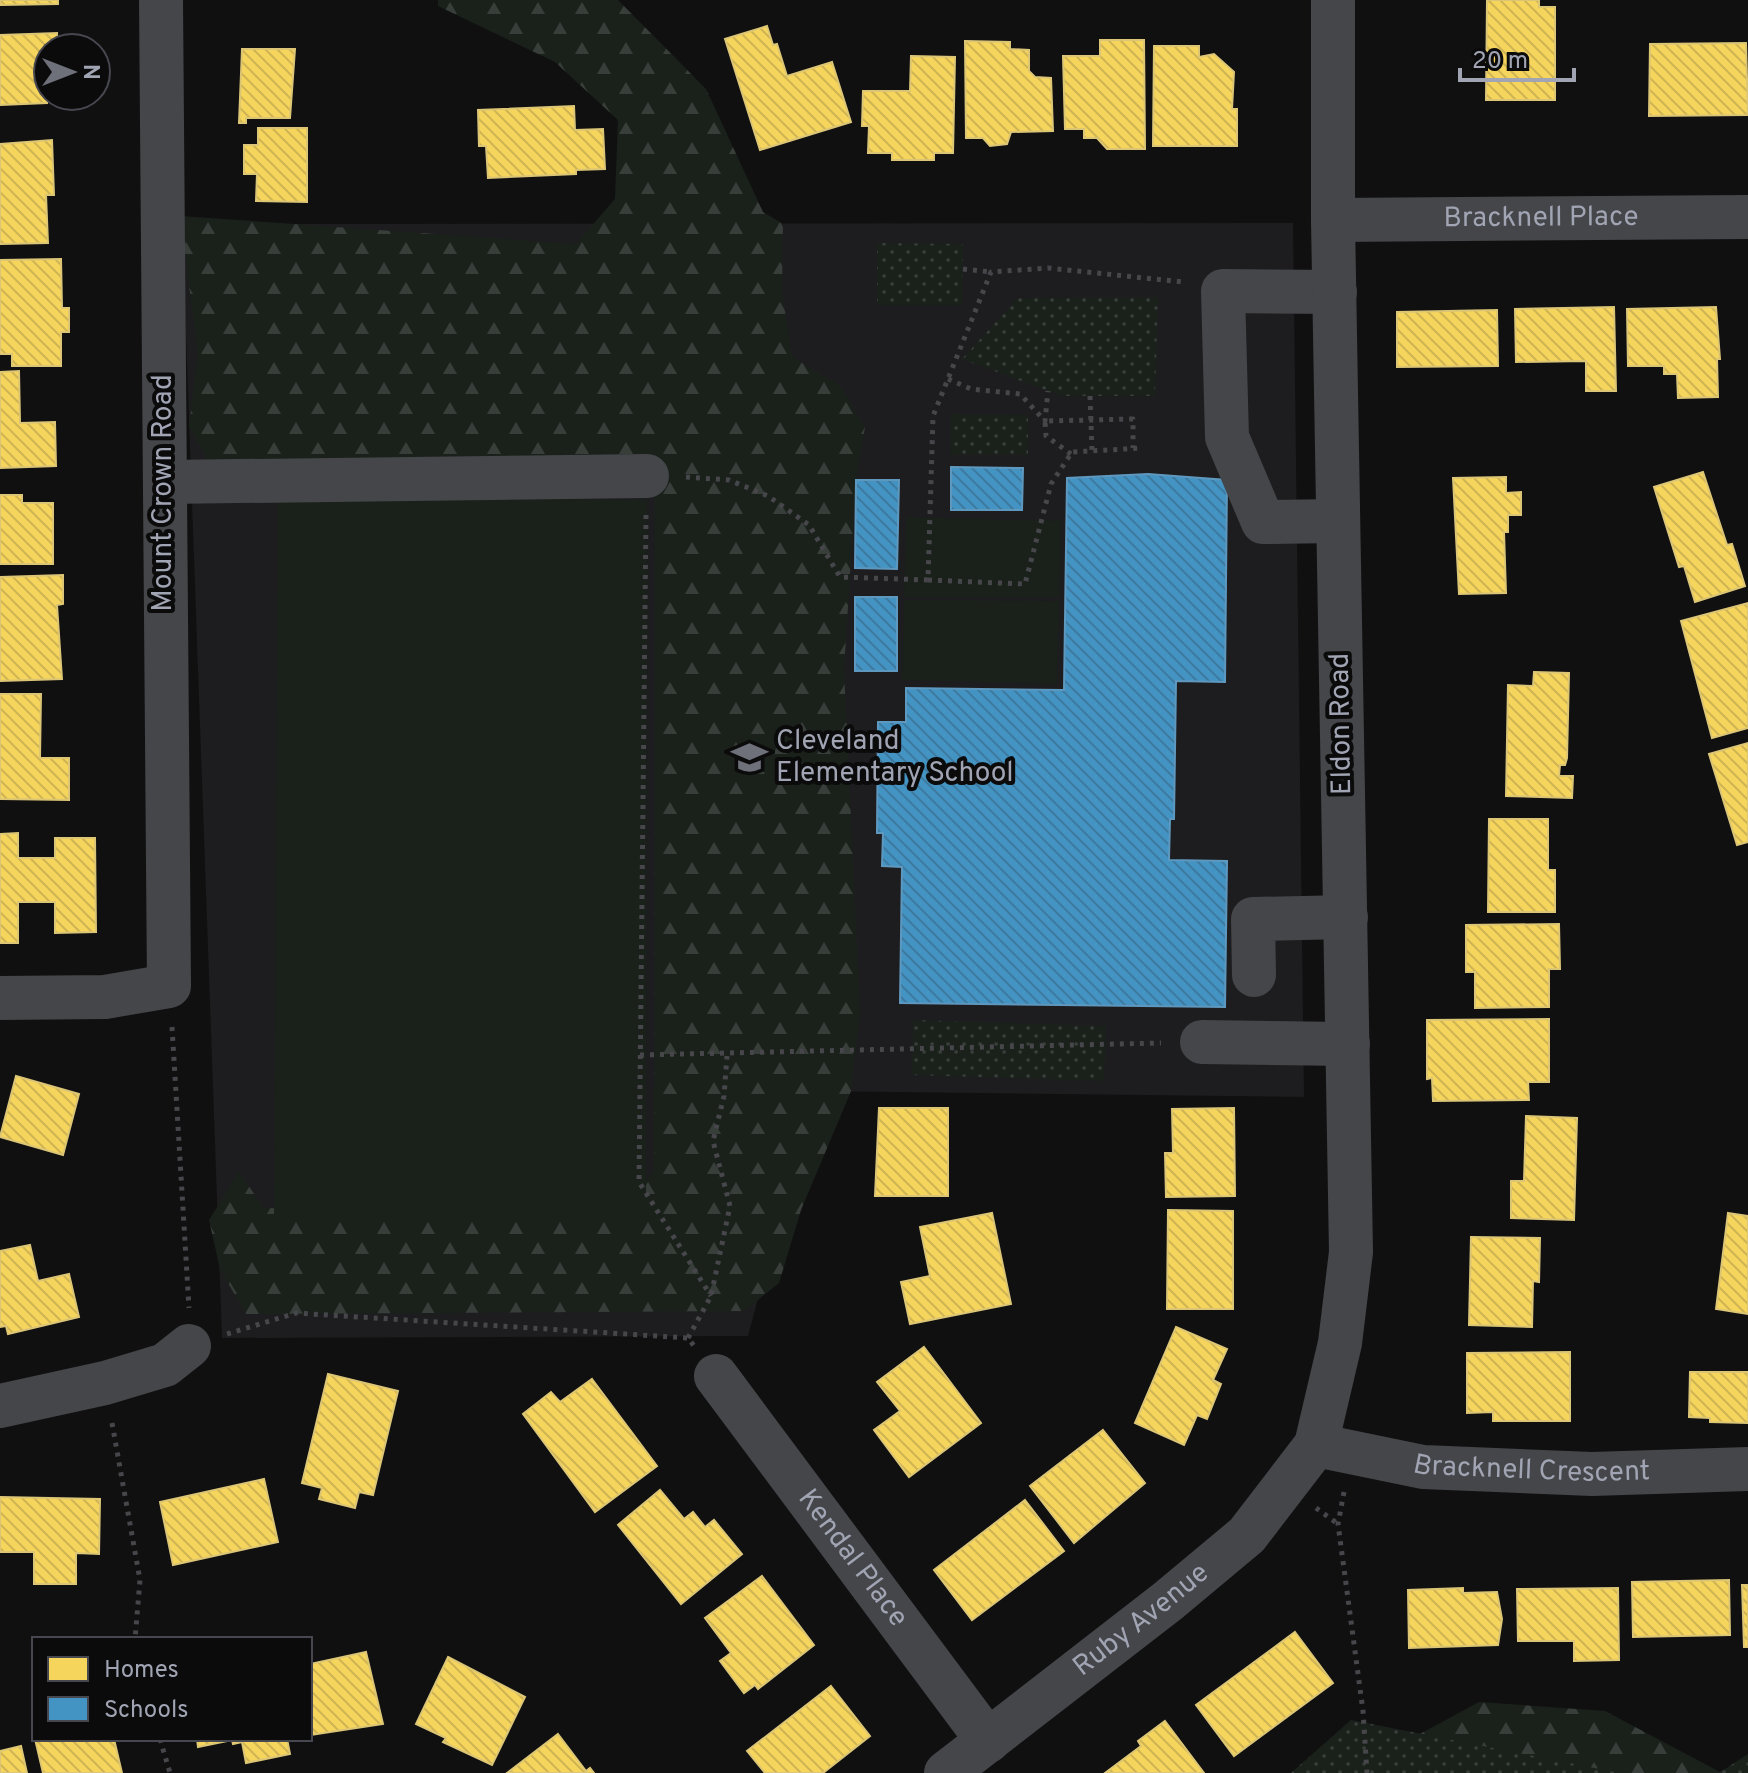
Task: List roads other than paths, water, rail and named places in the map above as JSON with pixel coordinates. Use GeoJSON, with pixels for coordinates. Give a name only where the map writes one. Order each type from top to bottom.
{"type":"FeatureCollection","features":[{"type":"Feature","properties":{"kind":"street","name":"Mount Crown Road"},"geometry":{"type":"LineString","coordinates":[[0,998],[105,997],[169,986],[161,0]]}},
{"type":"Feature","properties":{"kind":"street","name":"Eldon Road"},"geometry":{"type":"LineString","coordinates":[[1316,1445],[1340,1343],[1351,1252],[1337,521],[1333,0]]}},
{"type":"Feature","properties":{"kind":"street","name":"Bracknell Place"},"geometry":{"type":"LineString","coordinates":[[1333,220],[1748,217]]}},
{"type":"Feature","properties":{"kind":"street"},"geometry":{"type":"LineString","coordinates":[[1335,292],[1223,291],[1227,437],[1263,522],[1337,521]]}},
{"type":"Feature","properties":{"kind":"street"},"geometry":{"type":"LineString","coordinates":[[165,482],[647,476]]}},
{"type":"Feature","properties":{"kind":"street"},"geometry":{"type":"LineString","coordinates":[[1254,975],[1253,919],[1346,917]]}},
{"type":"Feature","properties":{"kind":"street"},"geometry":{"type":"LineString","coordinates":[[1202,1042],[1348,1044]]}},
{"type":"Feature","properties":{"kind":"street"},"geometry":{"type":"LineString","coordinates":[[0,1406],[105,1383],[165,1365],[189,1346]]}},
{"type":"Feature","properties":{"kind":"street","name":"Kendal Place"},"geometry":{"type":"LineString","coordinates":[[716,1376],[988,1741]]}},
{"type":"Feature","properties":{"kind":"street","name":"Bracknell Crescent"},"geometry":{"type":"LineString","coordinates":[[1316,1445],[1423,1467],[1592,1474],[1748,1469]]}},
{"type":"Feature","properties":{"kind":"street","name":"Ruby Avenue"},"geometry":{"type":"LineString","coordinates":[[946,1773],[1247,1535],[1316,1445]]}},
{"type":"Feature","properties":{"kind":"place","name":"Cleveland Elementary School"},"geometry":{"type":"Point","coordinates":[750,758]}}]}
